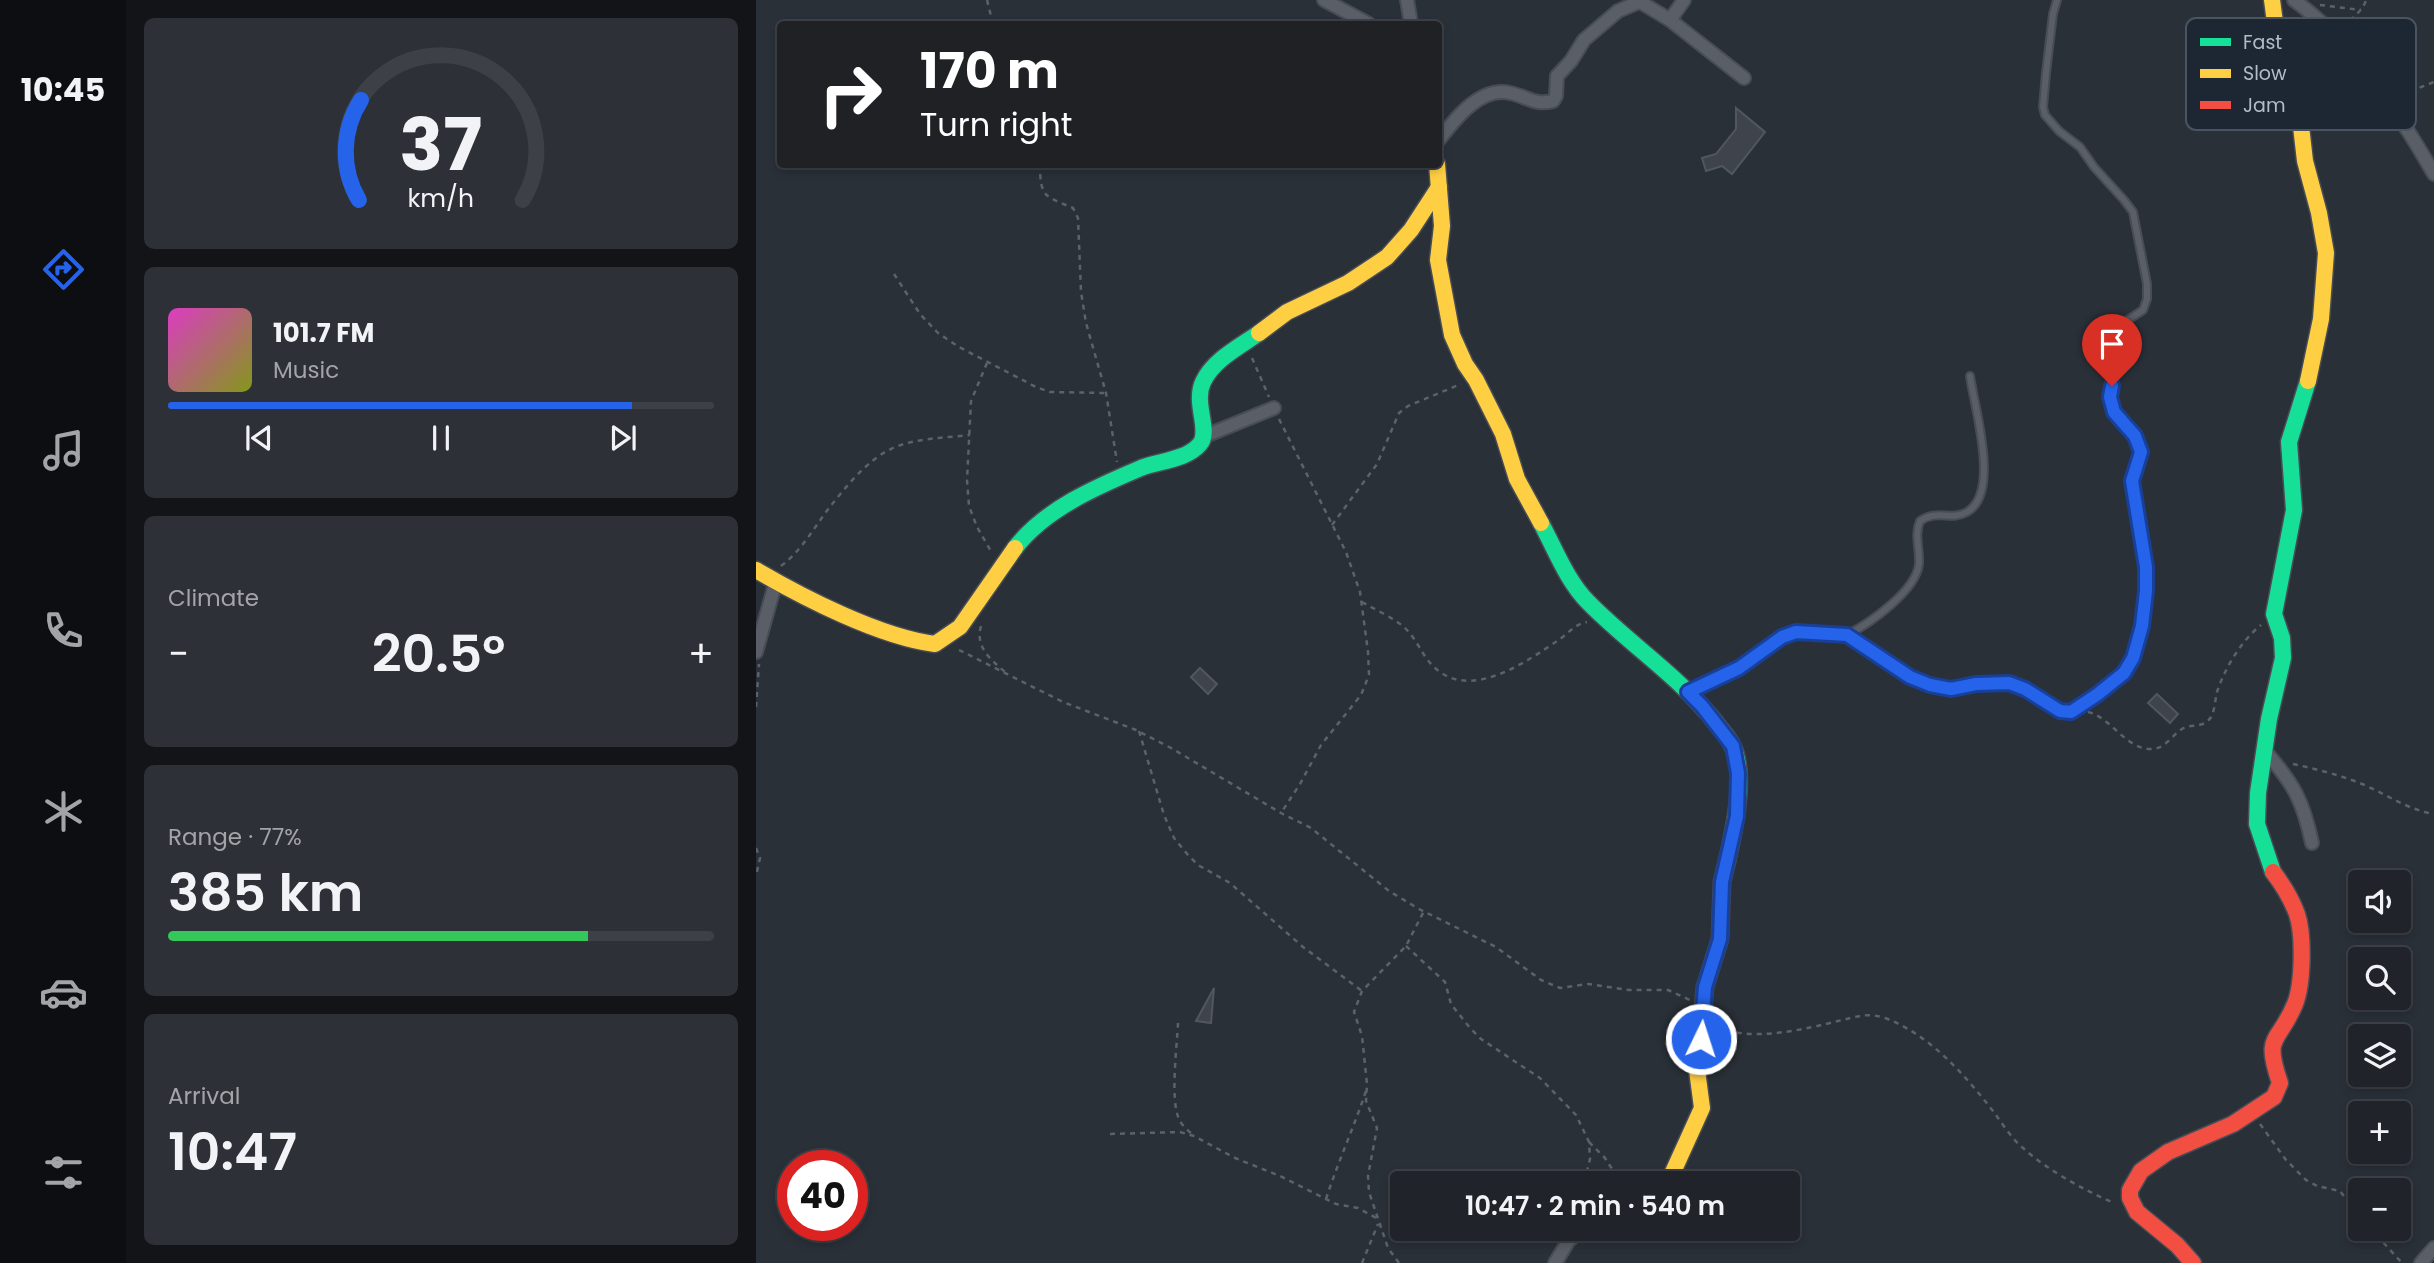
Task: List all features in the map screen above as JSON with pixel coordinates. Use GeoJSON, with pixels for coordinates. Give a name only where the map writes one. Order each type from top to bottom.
{"type":"FeatureCollection","features":[{"type":"Feature","properties":{"kind":"street"},"geometry":{"type":"LineString","coordinates":[[1324,0],[1363,21]]}},
{"type":"Feature","properties":{"kind":"street"},"geometry":{"type":"LineString","coordinates":[[1407,0],[1410,21]]}},
{"type":"Feature","properties":{"kind":"street"},"geometry":{"type":"LineString","coordinates":[[1670,20],[1684,0]]}},
{"type":"Feature","properties":{"kind":"street"},"geometry":{"type":"LineString","coordinates":[[2272,0],[2274,18]]}},
{"type":"Feature","properties":{"kind":"street"},"geometry":{"type":"LineString","coordinates":[[1442,136],[1463,112],[1481,98],[1508,92],[1539,103],[1553,101],[1556,96],[1557,76],[1573,59],[1584,40],[1618,11],[1638,1],[1670,20],[1744,78]]}},
{"type":"Feature","properties":{"kind":"street"},"geometry":{"type":"LineString","coordinates":[[2298,3],[2318,18]]}},
{"type":"Feature","properties":{"kind":"street"},"geometry":{"type":"LineString","coordinates":[[2193,1263],[2177,1245],[2137,1212],[2130,1198],[2130,1190],[2141,1171],[2168,1152],[2233,1124],[2274,1097],[2278,1090],[2279,1077],[2272,1059],[2272,1043],[2295,1004],[2300,980],[2298,917],[2287,891],[2273,872],[2257,824],[2258,793],[2268,755],[2283,658],[2283,638],[2274,614],[2276,596],[2290,545],[2294,510],[2289,442],[2303,403],[2321,318],[2326,253],[2305,161],[2301,130]]}},
{"type":"Feature","properties":{"kind":"street"},"geometry":{"type":"LineString","coordinates":[[2407,130],[2434,174]]}},
{"type":"Feature","properties":{"kind":"street"},"geometry":{"type":"LineString","coordinates":[[1437,168],[1442,226],[1438,260],[1452,335],[1503,433],[1517,479],[1570,577],[1586,600],[1655,659],[1702,706],[1733,746],[1738,773],[1737,816],[1722,882],[1720,939],[1705,987],[1697,1070],[1702,1108],[1673,1171]]}},
{"type":"Feature","properties":{"kind":"street"},"geometry":{"type":"LineString","coordinates":[[1205,436],[1198,396],[1203,381],[1215,364],[1287,312],[1348,283],[1387,257],[1411,230],[1439,187]]}},
{"type":"Feature","properties":{"kind":"street"},"geometry":{"type":"LineString","coordinates":[[757,649],[766,576],[867,625],[927,643],[945,639],[960,627],[1022,539],[1057,509],[1142,468],[1189,453],[1200,445],[1205,436],[1274,408]]}},
{"type":"Feature","properties":{"kind":"street"},"geometry":{"type":"LineString","coordinates":[[2268,755],[2298,795],[2305,809],[2312,843]]}},
{"type":"Feature","properties":{"kind":"street"},"geometry":{"type":"LineString","coordinates":[[1555,1263],[1568,1241]]}},
{"type":"Feature","properties":{"kind":"street"},"geometry":{"type":"LineString","coordinates":[[2421,1263],[2434,1248]]}},
{"type":"Feature","properties":{"kind":"lane"},"geometry":{"type":"LineString","coordinates":[[1847,635],[1910,677],[1930,685],[1951,689],[1976,684],[2009,683],[2025,689],[2060,711],[2071,712],[2124,673],[2137,646],[2147,578],[2132,481],[2141,452],[2135,436],[2111,405],[2110,397],[2116,371],[2108,340],[2110,332],[2143,310],[2147,299],[2147,284],[2133,212],[2080,147],[2059,131],[2045,115],[2043,107],[2046,73],[2057,0]]}},
{"type":"Feature","properties":{"kind":"lane"},"geometry":{"type":"LineString","coordinates":[[1688,692],[1739,668],[1796,632],[1847,635],[1865,626],[1913,579],[1919,565],[1916,529],[1920,521],[1936,514],[1956,516],[1966,513],[1981,496],[1984,458],[1970,376]]}},
{"type":"Feature","properties":{"kind":"path"},"geometry":{"type":"LineString","coordinates":[[987,0],[992,21]]}},
{"type":"Feature","properties":{"kind":"path"},"geometry":{"type":"LineString","coordinates":[[2353,18],[2366,0]]}},
{"type":"Feature","properties":{"kind":"path"},"geometry":{"type":"LineString","coordinates":[[2298,3],[2361,10]]}},
{"type":"Feature","properties":{"kind":"path"},"geometry":{"type":"LineString","coordinates":[[2416,89],[2434,82]]}},
{"type":"Feature","properties":{"kind":"path"},"geometry":{"type":"LineString","coordinates":[[1041,168],[1040,182],[1046,197],[1076,212],[1081,292],[1086,323],[1106,393],[1119,479]]}},
{"type":"Feature","properties":{"kind":"path"},"geometry":{"type":"LineString","coordinates":[[894,274],[920,314],[938,333],[987,363],[1050,392],[1106,393]]}},
{"type":"Feature","properties":{"kind":"path"},"geometry":{"type":"LineString","coordinates":[[1244,343],[1346,552],[1362,602],[1369,675],[1361,695],[1321,745],[1281,813]]}},
{"type":"Feature","properties":{"kind":"path"},"geometry":{"type":"LineString","coordinates":[[987,363],[971,401],[967,480],[969,506],[992,553],[998,555],[1012,552]]}},
{"type":"Feature","properties":{"kind":"path"},"geometry":{"type":"LineString","coordinates":[[1332,525],[1377,464],[1399,413],[1408,406],[1476,380]]}},
{"type":"Feature","properties":{"kind":"path"},"geometry":{"type":"LineString","coordinates":[[766,576],[807,541],[830,508],[876,458],[892,448],[908,443],[970,435]]}},
{"type":"Feature","properties":{"kind":"path"},"geometry":{"type":"LineString","coordinates":[[1362,602],[1408,630],[1432,667],[1453,680],[1465,682],[1511,670],[1563,637],[1578,624],[1607,620]]}},
{"type":"Feature","properties":{"kind":"path"},"geometry":{"type":"LineString","coordinates":[[2071,712],[2088,712],[2100,716],[2124,737],[2142,747],[2151,750],[2162,747],[2182,729],[2204,724],[2211,717],[2217,690],[2237,653],[2253,631],[2274,614]]}},
{"type":"Feature","properties":{"kind":"path"},"geometry":{"type":"LineString","coordinates":[[984,618],[979,635],[982,648],[1007,674]]}},
{"type":"Feature","properties":{"kind":"path"},"geometry":{"type":"LineString","coordinates":[[945,639],[962,653],[1063,702],[1139,731],[1311,828],[1389,891],[1496,947],[1541,980],[1560,988],[1588,984],[1629,990],[1668,990],[1681,995],[1727,1031],[1739,1033],[1799,1029],[1858,1015],[1873,1015],[1894,1022],[1951,1061],[2022,1148],[2071,1181],[2137,1212]]}},
{"type":"Feature","properties":{"kind":"path"},"geometry":{"type":"LineString","coordinates":[[756,707],[757,649]]}},
{"type":"Feature","properties":{"kind":"path"},"geometry":{"type":"LineString","coordinates":[[1139,731],[1164,815],[1174,838],[1188,855],[1198,865],[1230,883],[1303,947],[1362,992]]}},
{"type":"Feature","properties":{"kind":"path"},"geometry":{"type":"LineString","coordinates":[[2268,755],[2351,780],[2422,812],[2434,814]]}},
{"type":"Feature","properties":{"kind":"path"},"geometry":{"type":"LineString","coordinates":[[756,848],[760,858],[756,876]]}},
{"type":"Feature","properties":{"kind":"path"},"geometry":{"type":"LineString","coordinates":[[1399,1263],[1388,1248],[1369,1192],[1368,1176],[1377,1128],[1366,1101],[1362,1036],[1354,1012],[1368,982],[1406,946],[1424,911]]}},
{"type":"Feature","properties":{"kind":"path"},"geometry":{"type":"LineString","coordinates":[[1406,946],[1445,982],[1451,1004],[1481,1039],[1540,1078],[1557,1093],[1576,1115],[1589,1142],[1614,1171]]}},
{"type":"Feature","properties":{"kind":"path"},"geometry":{"type":"LineString","coordinates":[[1178,1023],[1174,1084],[1176,1108],[1179,1119],[1194,1136]]}},
{"type":"Feature","properties":{"kind":"path"},"geometry":{"type":"LineString","coordinates":[[1326,1199],[1367,1089]]}},
{"type":"Feature","properties":{"kind":"path"},"geometry":{"type":"LineString","coordinates":[[2253,1112],[2297,1172],[2317,1186],[2340,1191],[2348,1201]]}},
{"type":"Feature","properties":{"kind":"path"},"geometry":{"type":"LineString","coordinates":[[1110,1135],[1172,1132],[1194,1136],[1235,1158],[1280,1176],[1336,1204],[1358,1208],[1378,1220]]}},
{"type":"Feature","properties":{"kind":"path"},"geometry":{"type":"LineString","coordinates":[[1587,1171],[1590,1159],[1589,1142]]}},
{"type":"Feature","properties":{"kind":"path"},"geometry":{"type":"LineString","coordinates":[[1362,1263],[1378,1220]]}},
{"type":"Feature","properties":{"kind":"path"},"geometry":{"type":"LineString","coordinates":[[2382,1241],[2402,1263]]}},
{"type":"Feature","properties":{"kind":"building"},"geometry":{"type":"Polygon","coordinates":[[[1736,108],[1765,132],[1732,174],[1722,166],[1706,171],[1702,158],[1716,154],[1736,129],[1736,108]]]}},
{"type":"Feature","properties":{"kind":"building"},"geometry":{"type":"Polygon","coordinates":[[[1200,668],[1217,684],[1208,694],[1191,677],[1200,668]]]}},
{"type":"Feature","properties":{"kind":"building"},"geometry":{"type":"Polygon","coordinates":[[[2157,694],[2178,714],[2170,723],[2148,703],[2157,694]]]}},
{"type":"Feature","properties":{"kind":"building"},"geometry":{"type":"Polygon","coordinates":[[[1214,988],[1211,1023],[1196,1021],[1214,988]]]}},
{"type":"Feature","properties":{"kind":"traffic: fast"},"geometry":{"type":"LineString","coordinates":[[1015,548],[1041,522],[1072,500],[1141,468],[1188,454],[1200,444],[1204,432],[1200,390],[1207,374],[1235,349],[1259,333]]}},
{"type":"Feature","properties":{"kind":"traffic: fast"},"geometry":{"type":"LineString","coordinates":[[2273,872],[2257,824],[2258,793],[2269,719],[2283,658],[2282,638],[2274,614],[2294,510],[2289,442],[2308,381]]}},
{"type":"Feature","properties":{"kind":"traffic: fast"},"geometry":{"type":"LineString","coordinates":[[1541,523],[1581,594],[1686,690],[1732,745],[1739,771],[1739,786],[1727,861]]}},
{"type":"Feature","properties":{"kind":"traffic: slow"},"geometry":{"type":"LineString","coordinates":[[2272,0],[2274,18]]}},
{"type":"Feature","properties":{"kind":"traffic: slow"},"geometry":{"type":"LineString","coordinates":[[2301,130],[2305,161],[2326,253],[2321,319],[2308,381]]}},
{"type":"Feature","properties":{"kind":"traffic: slow"},"geometry":{"type":"LineString","coordinates":[[1437,168],[1442,226],[1438,260],[1452,335],[1503,434],[1517,479],[1541,523]]}},
{"type":"Feature","properties":{"kind":"traffic: slow"},"geometry":{"type":"LineString","coordinates":[[1259,333],[1287,312],[1348,283],[1387,257],[1411,230],[1439,187]]}},
{"type":"Feature","properties":{"kind":"traffic: slow"},"geometry":{"type":"LineString","coordinates":[[756,570],[819,604],[867,625],[935,644],[960,627],[1015,548]]}},
{"type":"Feature","properties":{"kind":"traffic: slow"},"geometry":{"type":"LineString","coordinates":[[1673,1171],[1702,1108],[1697,1070],[1705,987],[1720,939],[1722,882],[1727,861]]}},
{"type":"Feature","properties":{"kind":"traffic: jam"},"geometry":{"type":"LineString","coordinates":[[2193,1263],[2177,1245],[2137,1212],[2130,1198],[2130,1190],[2141,1171],[2168,1152],[2233,1124],[2274,1097],[2280,1083],[2273,1047],[2298,995],[2302,959],[2297,914],[2287,892],[2273,872]]}},
{"type":"Feature","properties":{"kind":"route"},"geometry":{"type":"LineString","coordinates":[[1701,1039],[1705,987],[1720,939],[1722,882],[1737,816],[1738,773],[1733,746],[1688,692],[1739,668],[1782,637],[1796,632],[1847,635],[1910,677],[1930,685],[1951,689],[1999,681],[2025,689],[2060,711],[2071,712],[2098,694],[2124,673],[2133,658],[2142,626],[2147,578],[2132,481],[2141,452],[2135,436],[2114,412],[2110,397],[2112,386]]}}]}
